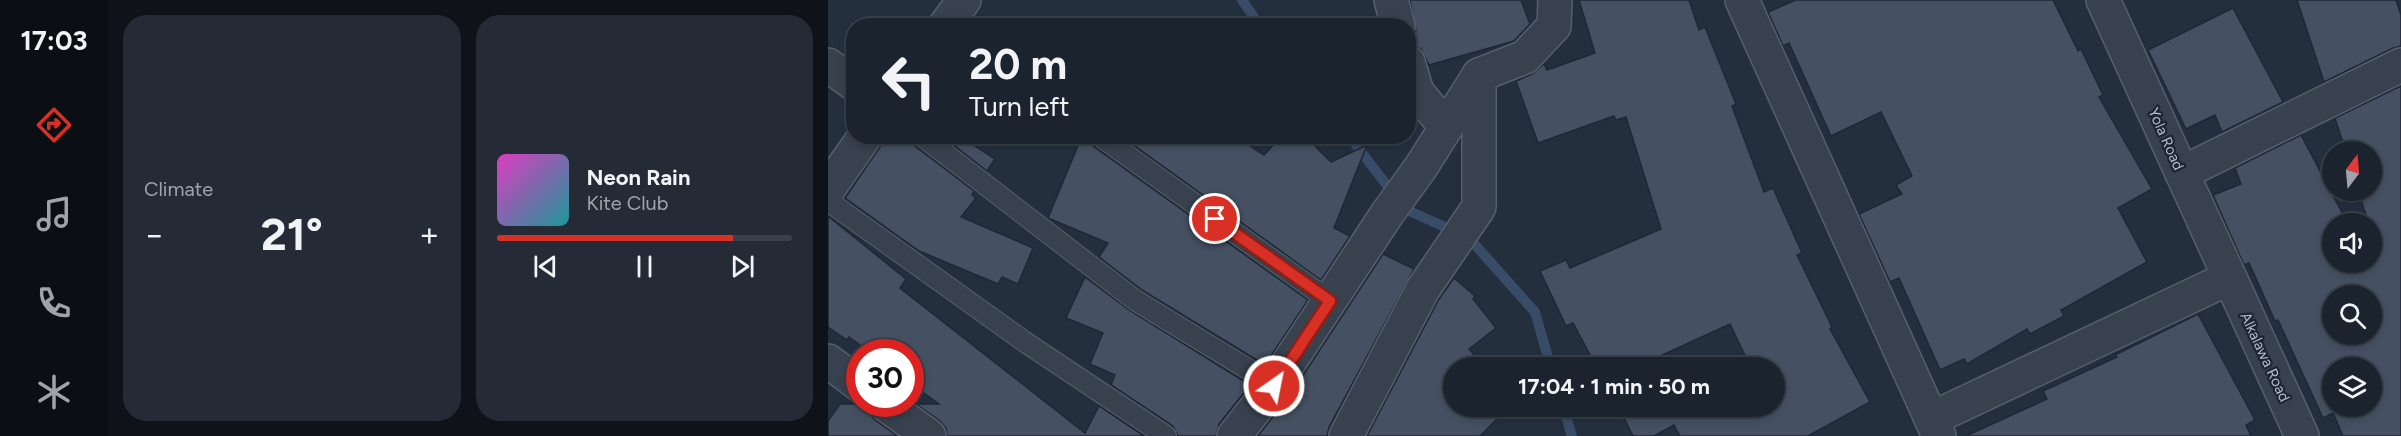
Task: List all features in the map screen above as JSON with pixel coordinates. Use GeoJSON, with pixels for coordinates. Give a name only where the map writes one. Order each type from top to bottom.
{"type":"FeatureCollection","features":[{"type":"Feature","properties":{"kind":"street"},"geometry":{"type":"LineString","coordinates":[[951,18],[964,0]]}},
{"type":"Feature","properties":{"kind":"street"},"geometry":{"type":"LineString","coordinates":[[1391,0],[1396,18]]}},
{"type":"Feature","properties":{"kind":"street"},"geometry":{"type":"LineString","coordinates":[[1234,436],[1274,386],[1387,214],[1421,167],[1479,75],[1525,57],[1554,27],[1556,0]]}},
{"type":"Feature","properties":{"kind":"street"},"geometry":{"type":"LineString","coordinates":[[1742,0],[1935,427],[2229,278]]}},
{"type":"Feature","properties":{"kind":"street","name":"Yola Road"},"geometry":{"type":"LineString","coordinates":[[2103,0],[2229,278]]}},
{"type":"Feature","properties":{"kind":"street"},"geometry":{"type":"LineString","coordinates":[[828,65],[846,78]]}},
{"type":"Feature","properties":{"kind":"street"},"geometry":{"type":"LineString","coordinates":[[2181,172],[2401,65]]}},
{"type":"Feature","properties":{"kind":"street"},"geometry":{"type":"LineString","coordinates":[[1346,436],[1423,289],[1479,207],[1479,75]]}},
{"type":"Feature","properties":{"kind":"street"},"geometry":{"type":"LineString","coordinates":[[1416,89],[1446,127]]}},
{"type":"Feature","properties":{"kind":"street"},"geometry":{"type":"LineString","coordinates":[[828,189],[859,144]]}},
{"type":"Feature","properties":{"kind":"street","name":"Alkalawa Road"},"geometry":{"type":"LineString","coordinates":[[2229,278],[2302,436]]}},
{"type":"Feature","properties":{"kind":"street"},"geometry":{"type":"LineString","coordinates":[[828,362],[846,375]]}},
{"type":"Feature","properties":{"kind":"street"},"geometry":{"type":"LineString","coordinates":[[903,417],[929,436]]}},
{"type":"Feature","properties":{"kind":"lane"},"geometry":{"type":"LineString","coordinates":[[932,144],[1135,300],[1274,386]]}},
{"type":"Feature","properties":{"kind":"lane"},"geometry":{"type":"LineString","coordinates":[[1111,144],[1330,301]]}},
{"type":"Feature","properties":{"kind":"lane"},"geometry":{"type":"LineString","coordinates":[[828,201],[1025,342],[1166,436]]}},
{"type":"Feature","properties":{"kind":"building"},"geometry":{"type":"Polygon","coordinates":[[[1410,0],[1521,0],[1530,24],[1514,41],[1429,65],[1421,49],[1416,47],[1416,18],[1414,18],[1410,0]]]}},
{"type":"Feature","properties":{"kind":"building"},"geometry":{"type":"Polygon","coordinates":[[[1579,0],[1689,0],[1699,30],[1705,27],[1736,104],[1732,106],[1764,192],[1773,188],[1802,253],[1797,255],[1832,327],[1830,329],[1870,402],[1808,436],[1680,436],[1674,425],[1654,436],[1633,436],[1624,417],[1785,417],[1785,357],[1746,357],[1730,324],[1658,357],[1591,357],[1573,323],[1566,326],[1540,271],[1566,260],[1570,268],[1661,229],[1626,117],[1616,120],[1614,116],[1538,143],[1516,81],[1532,74],[1544,64],[1547,70],[1595,53],[1579,0]]]}},
{"type":"Feature","properties":{"kind":"building"},"geometry":{"type":"Polygon","coordinates":[[[1796,0],[2053,0],[2078,51],[2081,49],[2103,95],[2099,97],[2152,189],[2118,208],[2147,262],[2061,310],[2064,316],[2030,334],[2027,329],[1967,364],[1964,359],[1940,370],[1899,278],[1890,282],[1859,214],[1902,194],[1896,185],[1912,176],[1881,112],[1831,136],[1789,43],[1783,46],[1768,12],[1796,0]]]}},
{"type":"Feature","properties":{"kind":"building"},"geometry":{"type":"Polygon","coordinates":[[[2297,0],[2396,0],[2401,15],[2401,46],[2324,82],[2297,0]]]}},
{"type":"Feature","properties":{"kind":"building"},"geometry":{"type":"Polygon","coordinates":[[[2233,8],[2283,102],[2222,132],[2215,115],[2186,129],[2148,50],[2233,8]]]}},
{"type":"Feature","properties":{"kind":"building"},"geometry":{"type":"Polygon","coordinates":[[[2401,86],[2401,436],[2343,436],[2335,417],[2382,417],[2382,357],[2322,357],[2322,416],[2249,263],[2244,265],[2213,195],[2241,184],[2235,168],[2301,135],[2322,175],[2322,201],[2336,201],[2342,213],[2322,213],[2322,273],[2382,273],[2382,213],[2365,213],[2362,201],[2382,201],[2382,141],[2342,141],[2335,118],[2401,86]]]}},
{"type":"Feature","properties":{"kind":"building"},"geometry":{"type":"Polygon","coordinates":[[[881,144],[914,144],[974,191],[972,195],[976,198],[961,217],[1033,248],[1018,284],[1002,277],[998,284],[919,251],[845,198],[881,144]]]}},
{"type":"Feature","properties":{"kind":"building"},"geometry":{"type":"Polygon","coordinates":[[[952,144],[972,144],[995,159],[987,171],[952,144]]]}},
{"type":"Feature","properties":{"kind":"building"},"geometry":{"type":"Polygon","coordinates":[[[1079,144],[1092,144],[1308,300],[1265,365],[1142,290],[1099,257],[1108,243],[1048,218],[1079,144]]]}},
{"type":"Feature","properties":{"kind":"building"},"geometry":{"type":"Polygon","coordinates":[[[1132,144],[1247,144],[1264,155],[1274,144],[1313,144],[1331,162],[1367,145],[1334,228],[1350,236],[1321,280],[1132,144]]]}},
{"type":"Feature","properties":{"kind":"building"},"geometry":{"type":"Polygon","coordinates":[[[828,216],[906,279],[900,288],[1085,433],[1099,406],[1144,436],[947,436],[946,428],[940,421],[924,410],[924,404],[939,404],[924,393],[924,339],[852,339],[849,337],[846,339],[828,327],[828,216]]]}},
{"type":"Feature","properties":{"kind":"building"},"geometry":{"type":"Polygon","coordinates":[[[1383,254],[1414,269],[1329,427],[1327,436],[1258,436],[1290,395],[1383,254]]]}},
{"type":"Feature","properties":{"kind":"building"},"geometry":{"type":"Polygon","coordinates":[[[1085,277],[1129,310],[1250,385],[1219,424],[1216,436],[1178,436],[1173,426],[1111,385],[1115,375],[1090,364],[1103,333],[1066,318],[1085,277]]]}},
{"type":"Feature","properties":{"kind":"building"},"geometry":{"type":"Polygon","coordinates":[[[1454,278],[1475,296],[1473,299],[1496,328],[1469,349],[1477,357],[1443,357],[1443,417],[1499,417],[1480,436],[1367,436],[1439,299],[1454,278]]]}},
{"type":"Feature","properties":{"kind":"building"},"geometry":{"type":"Polygon","coordinates":[[[2198,314],[2255,420],[2246,425],[2251,436],[1966,436],[2047,399],[2043,391],[2117,357],[2115,355],[2198,314]]]}},
{"type":"Feature","properties":{"kind":"building"},"geometry":{"type":"Polygon","coordinates":[[[840,404],[846,404],[846,417],[872,417],[897,436],[828,436],[828,421],[840,404]]]}},
{"type":"Feature","properties":{"kind":"waterway"},"geometry":{"type":"LineString","coordinates":[[1242,0],[1254,18]]}},
{"type":"Feature","properties":{"kind":"waterway"},"geometry":{"type":"LineString","coordinates":[[1355,144],[1405,209],[1469,238],[1535,312],[1548,357]]}},
{"type":"Feature","properties":{"kind":"waterway"},"geometry":{"type":"LineString","coordinates":[[1566,417],[1572,436]]}},
{"type":"Feature","properties":{"kind":"route"},"geometry":{"type":"LineString","coordinates":[[1215,219],[1330,301],[1274,386]]}}]}
